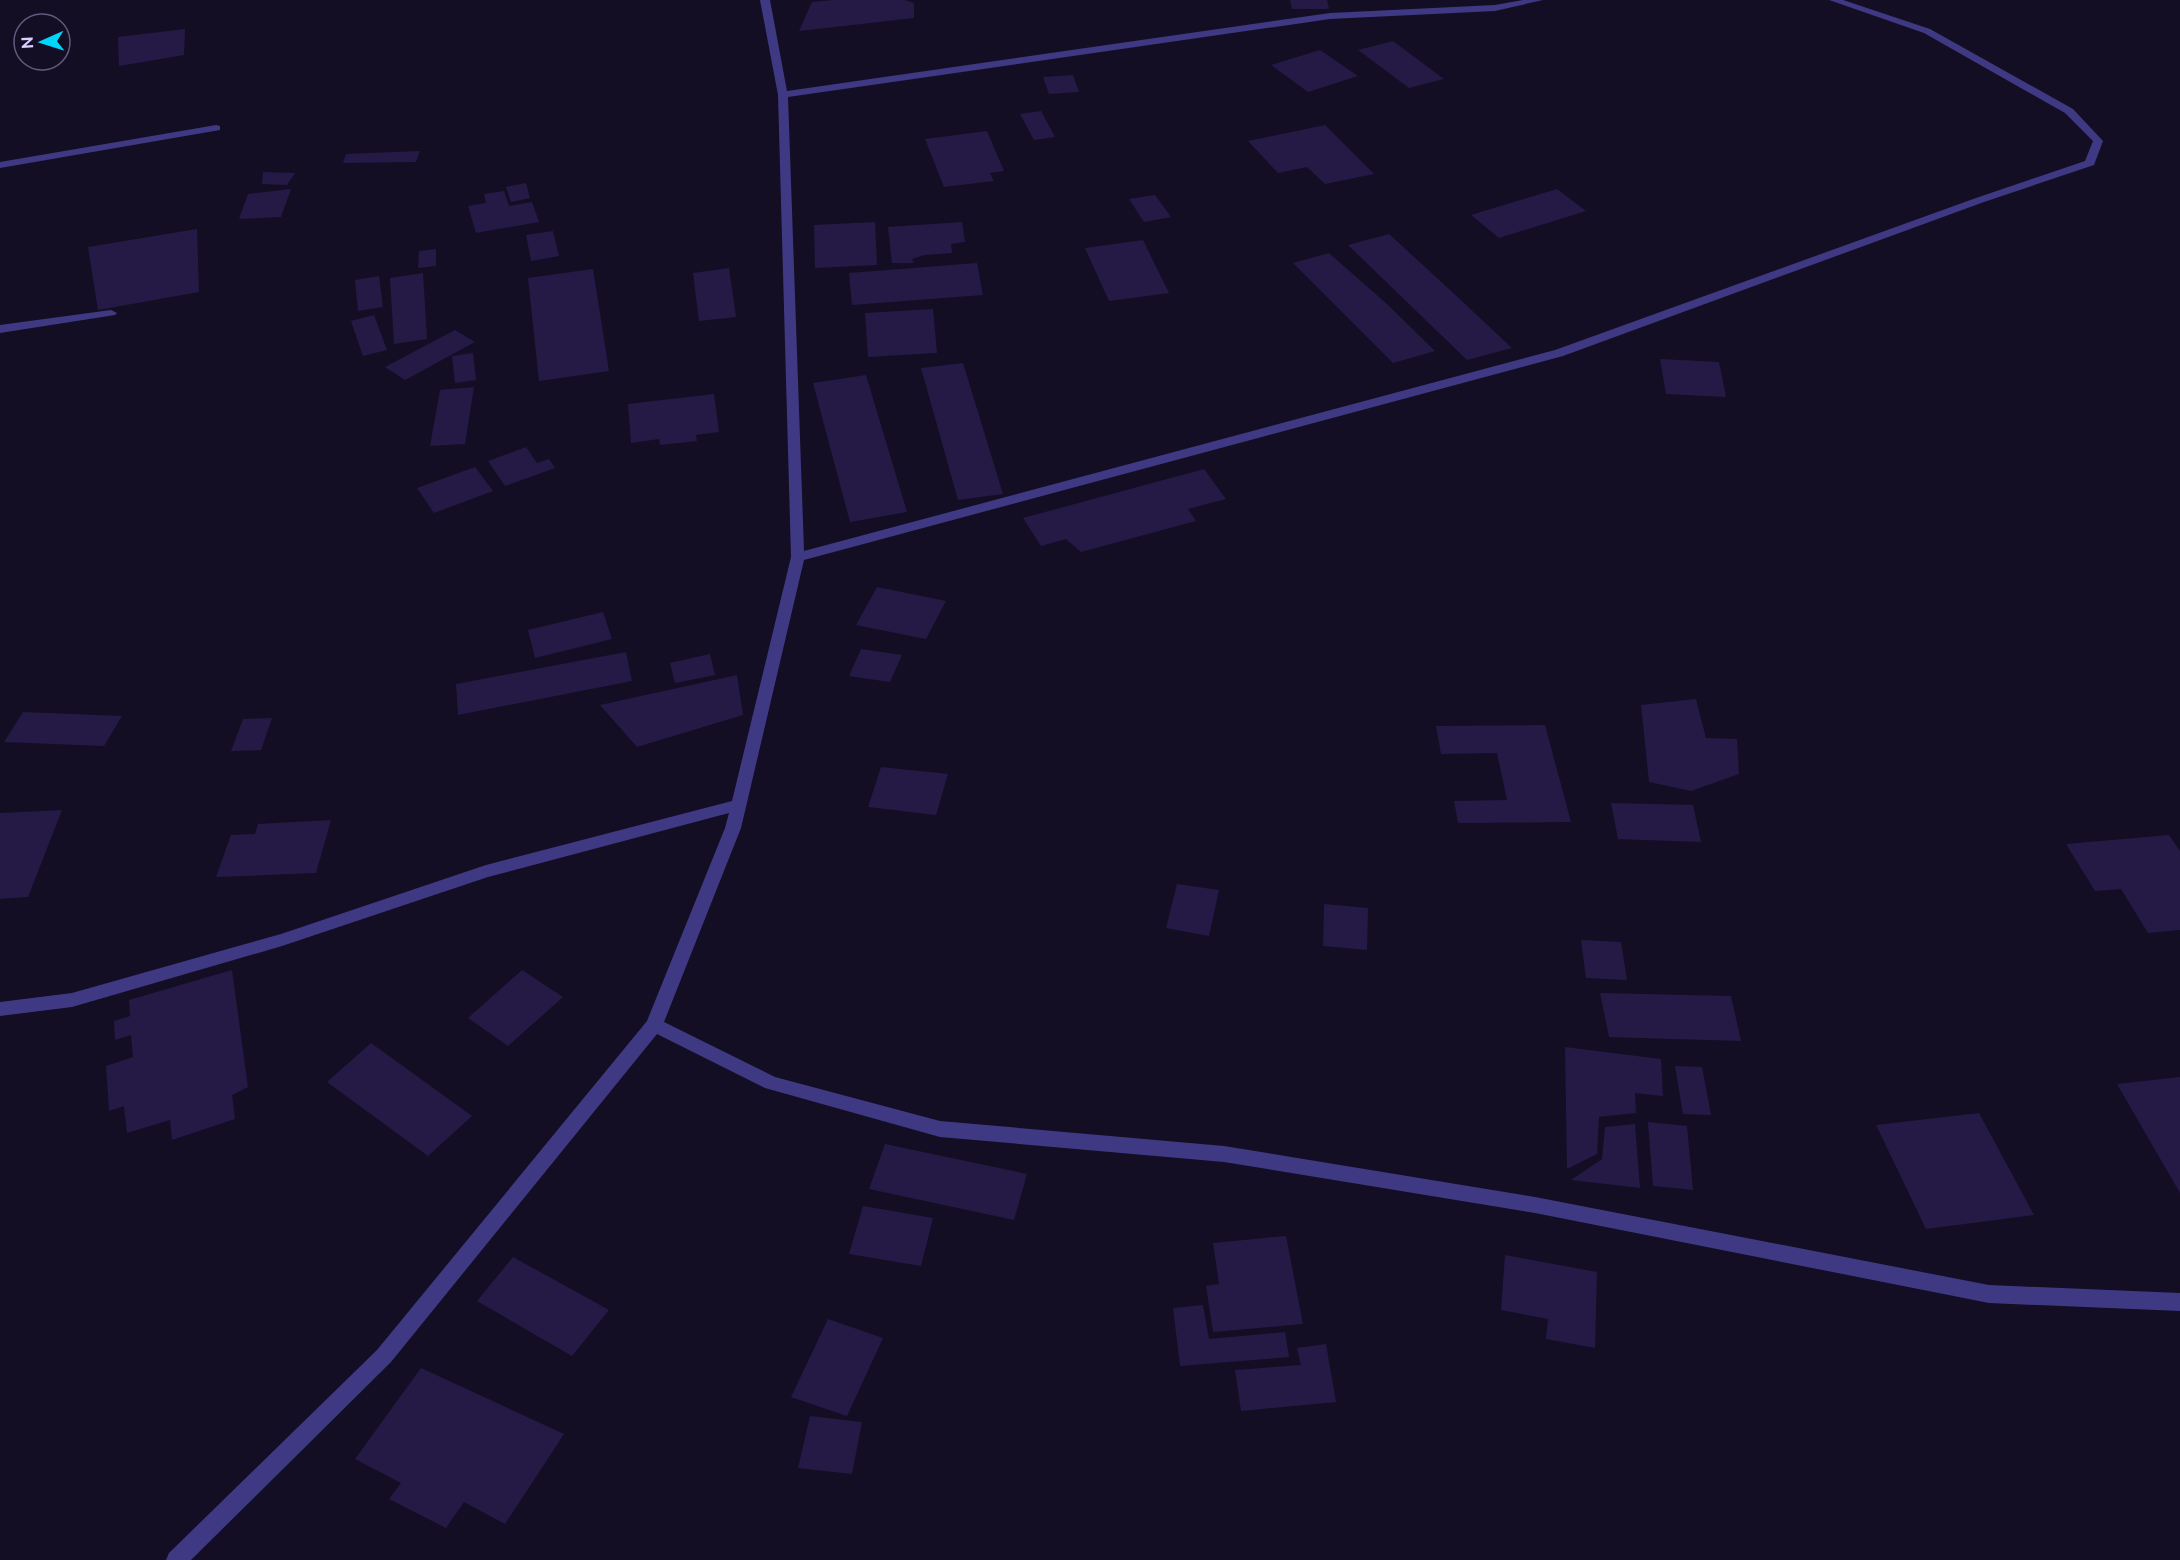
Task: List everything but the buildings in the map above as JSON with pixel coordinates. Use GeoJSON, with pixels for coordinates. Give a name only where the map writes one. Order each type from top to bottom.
{"type":"FeatureCollection","features":[{"type":"Feature","properties":{"kind":"street"},"geometry":{"type":"LineString","coordinates":[[176,1560],[384,1356],[654,1025],[733,828],[798,557],[783,95],[765,0]]}},
{"type":"Feature","properties":{"kind":"street"},"geometry":{"type":"LineString","coordinates":[[783,95],[1330,16],[1495,8],[1538,0]]}},
{"type":"Feature","properties":{"kind":"street"},"geometry":{"type":"LineString","coordinates":[[798,557],[1559,354],[1980,200],[2090,163],[2098,141],[2069,111],[1927,31],[1834,0]]}},
{"type":"Feature","properties":{"kind":"street"},"geometry":{"type":"LineString","coordinates":[[0,165],[216,128]]}},
{"type":"Feature","properties":{"kind":"street"},"geometry":{"type":"LineString","coordinates":[[0,329],[111,313]]}},
{"type":"Feature","properties":{"kind":"street"},"geometry":{"type":"LineString","coordinates":[[0,1010],[72,1000],[282,940],[486,871],[738,805]]}},
{"type":"Feature","properties":{"kind":"street"},"geometry":{"type":"LineString","coordinates":[[654,1025],[771,1083],[940,1129],[1224,1154],[1535,1205],[1989,1294],[2180,1302]]}}]}
